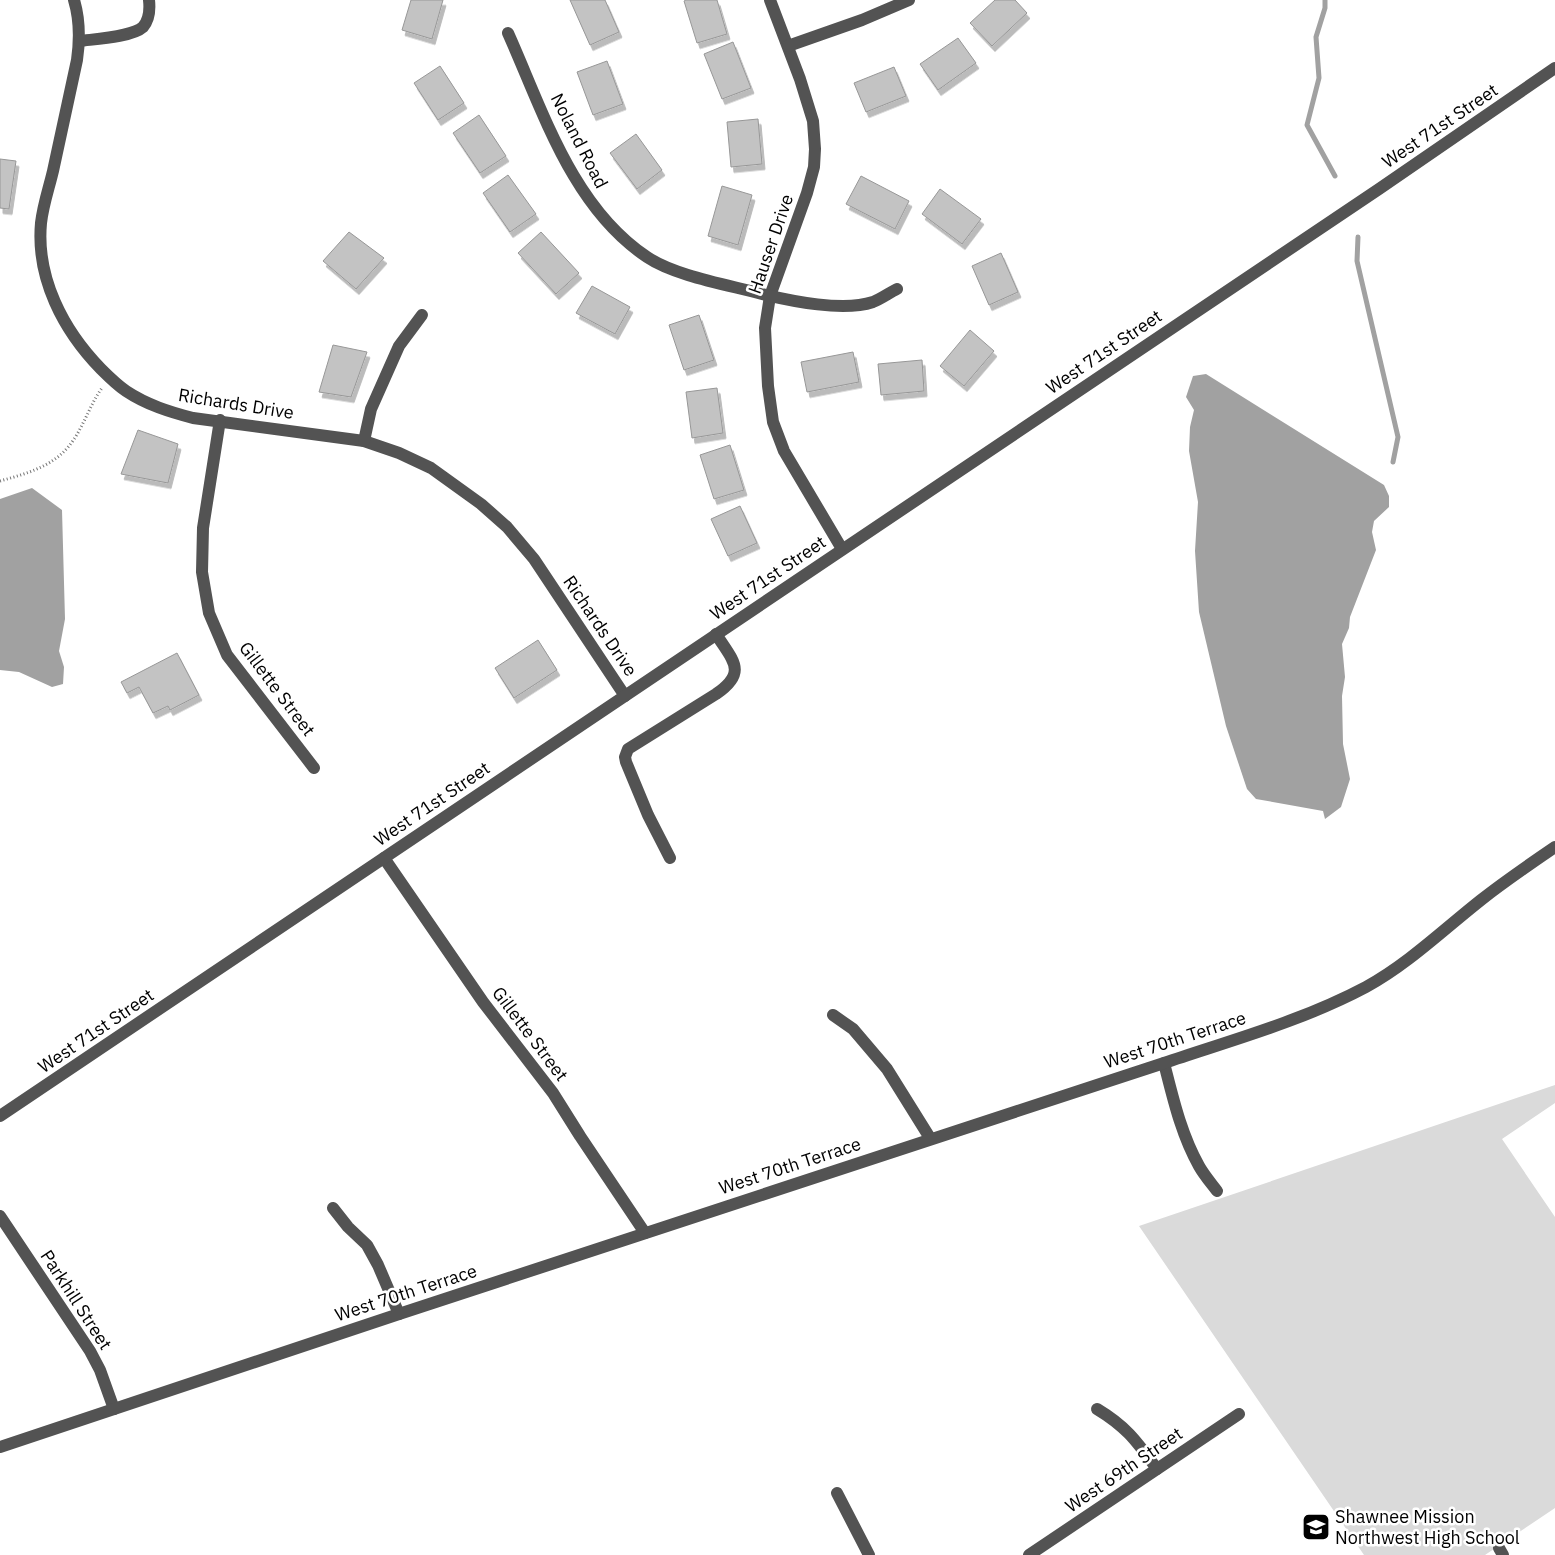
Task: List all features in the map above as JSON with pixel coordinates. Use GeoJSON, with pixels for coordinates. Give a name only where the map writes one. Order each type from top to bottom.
{"type":"FeatureCollection","features":[{"type":"Feature","properties":{"kind":"street","name":"Richards Drive"},"geometry":{"type":"LineString","coordinates":[[74,0],[79,16],[80,41],[78,60],[41,222],[41,250],[49,288],[66,325],[78,343],[109,377],[126,391],[163,410],[193,418],[220,420],[364,441],[399,453],[431,468],[481,504],[507,527],[534,559],[625,696]]}},
{"type":"Feature","properties":{"kind":"street"},"geometry":{"type":"LineString","coordinates":[[80,41],[134,32],[143,26],[148,17],[149,0]]}},
{"type":"Feature","properties":{"kind":"street","name":"Hauser Drive"},"geometry":{"type":"LineString","coordinates":[[770,0],[800,79],[812,121],[815,149],[814,167],[807,193],[770,296],[765,328],[768,386],[773,422],[784,452],[842,549]]}},
{"type":"Feature","properties":{"kind":"street"},"geometry":{"type":"LineString","coordinates":[[788,46],[862,20],[909,0]]}},
{"type":"Feature","properties":{"kind":"street","name":"Noland Road"},"geometry":{"type":"LineString","coordinates":[[508,32],[557,144],[578,183],[593,207],[609,225],[647,258],[694,277],[770,296],[838,307],[873,302],[897,289]]}},
{"type":"Feature","properties":{"kind":"street","name":"West 71st Street"},"geometry":{"type":"LineString","coordinates":[[0,1116],[1555,68]]}},
{"type":"Feature","properties":{"kind":"street"},"geometry":{"type":"LineString","coordinates":[[364,441],[371,409],[399,346],[422,315]]}},
{"type":"Feature","properties":{"kind":"street","name":"Gillette Street"},"geometry":{"type":"LineString","coordinates":[[220,420],[203,528],[202,572],[209,613],[227,655],[314,768]]}},
{"type":"Feature","properties":{"kind":"street"},"geometry":{"type":"LineString","coordinates":[[670,858],[648,815],[625,757],[628,749],[716,694],[727,686],[734,677],[734,664],[716,634]]}},
{"type":"Feature","properties":{"kind":"street","name":"West 70th Terrace"},"geometry":{"type":"LineString","coordinates":[[0,1447],[645,1232],[1281,1024],[1324,1007],[1367,986],[1408,960],[1481,900],[1555,847]]}},
{"type":"Feature","properties":{"kind":"street","name":"Gillette Street"},"geometry":{"type":"LineString","coordinates":[[384,858],[483,1002],[554,1093],[580,1136],[645,1232]]}},
{"type":"Feature","properties":{"kind":"street"},"geometry":{"type":"LineString","coordinates":[[832,1015],[853,1029],[887,1069],[930,1138]]}},
{"type":"Feature","properties":{"kind":"street"},"geometry":{"type":"LineString","coordinates":[[1164,1063],[1174,1104],[1189,1146],[1200,1168],[1217,1191]]}},
{"type":"Feature","properties":{"kind":"street"},"geometry":{"type":"LineString","coordinates":[[333,1208],[348,1227],[367,1245],[378,1265],[399,1314]]}},
{"type":"Feature","properties":{"kind":"street","name":"Parkhill Street"},"geometry":{"type":"LineString","coordinates":[[0,1216],[90,1351],[100,1370],[114,1408]]}},
{"type":"Feature","properties":{"kind":"street"},"geometry":{"type":"LineString","coordinates":[[1097,1409],[1115,1420],[1130,1433],[1157,1469]]}},
{"type":"Feature","properties":{"kind":"street","name":"West 69th Street"},"geometry":{"type":"LineString","coordinates":[[1029,1555],[1239,1414]]}},
{"type":"Feature","properties":{"kind":"street"},"geometry":{"type":"LineString","coordinates":[[837,1494],[869,1555]]}},
{"type":"Feature","properties":{"kind":"path"},"geometry":{"type":"LineString","coordinates":[[0,481],[39,469],[59,456],[69,446],[93,401],[109,377]]}},
{"type":"Feature","properties":{"kind":"shaded area"},"geometry":{"type":"Polygon","coordinates":[[[1206,374],[1384,485],[1389,496],[1389,507],[1374,521],[1372,532],[1376,550],[1350,617],[1349,628],[1342,644],[1345,677],[1342,696],[1343,744],[1350,779],[1341,807],[1325,819],[1323,811],[1256,799],[1247,789],[1226,726],[1199,612],[1195,551],[1198,502],[1189,451],[1190,427],[1194,410],[1186,397],[1193,376],[1206,374]]]}},
{"type":"Feature","properties":{"kind":"shaded area"},"geometry":{"type":"Polygon","coordinates":[[[32,488],[62,510],[65,619],[59,651],[64,667],[63,684],[52,687],[19,672],[0,670],[0,499],[32,488]]]}},
{"type":"Feature","properties":{"kind":"shaded area"},"geometry":{"type":"Polygon","coordinates":[[[1555,1085],[1555,1103],[1502,1139],[1555,1217],[1555,1508],[1485,1555],[1364,1555],[1139,1226],[1555,1085]]]}},
{"type":"Feature","properties":{"kind":"building"},"geometry":{"type":"Polygon","coordinates":[[[411,0],[443,0],[432,39],[402,30],[411,0]]]}},
{"type":"Feature","properties":{"kind":"building"},"geometry":{"type":"Polygon","coordinates":[[[570,0],[605,0],[619,32],[590,45],[570,0]]]}},
{"type":"Feature","properties":{"kind":"building"},"geometry":{"type":"Polygon","coordinates":[[[717,0],[727,34],[697,43],[684,1],[717,0]]]}},
{"type":"Feature","properties":{"kind":"building"},"geometry":{"type":"Polygon","coordinates":[[[995,0],[1015,0],[1027,13],[992,46],[970,23],[995,0]]]}},
{"type":"Feature","properties":{"kind":"building"},"geometry":{"type":"Polygon","coordinates":[[[958,38],[976,63],[938,90],[920,64],[958,38]]]}},
{"type":"Feature","properties":{"kind":"building"},"geometry":{"type":"Polygon","coordinates":[[[733,42],[751,88],[722,99],[704,54],[733,42]]]}},
{"type":"Feature","properties":{"kind":"building"},"geometry":{"type":"Polygon","coordinates":[[[607,61],[623,104],[593,115],[577,72],[607,61]]]}},
{"type":"Feature","properties":{"kind":"building"},"geometry":{"type":"Polygon","coordinates":[[[440,66],[464,103],[438,120],[414,83],[440,66]]]}},
{"type":"Feature","properties":{"kind":"building"},"geometry":{"type":"Polygon","coordinates":[[[894,67],[906,96],[866,112],[854,83],[894,67]]]}},
{"type":"Feature","properties":{"kind":"building"},"geometry":{"type":"Polygon","coordinates":[[[479,115],[506,156],[480,173],[453,133],[479,115]]]}},
{"type":"Feature","properties":{"kind":"building"},"geometry":{"type":"Polygon","coordinates":[[[758,119],[762,164],[731,167],[727,122],[758,119]]]}},
{"type":"Feature","properties":{"kind":"building"},"geometry":{"type":"Polygon","coordinates":[[[636,134],[662,170],[637,189],[610,153],[636,134]]]}},
{"type":"Feature","properties":{"kind":"building"},"geometry":{"type":"Polygon","coordinates":[[[0,159],[16,161],[9,209],[0,208],[0,159]]]}},
{"type":"Feature","properties":{"kind":"building"},"geometry":{"type":"Polygon","coordinates":[[[508,175],[536,214],[510,232],[483,193],[508,175]]]}},
{"type":"Feature","properties":{"kind":"building"},"geometry":{"type":"Polygon","coordinates":[[[861,176],[909,201],[895,229],[846,204],[861,176]]]}},
{"type":"Feature","properties":{"kind":"building"},"geometry":{"type":"Polygon","coordinates":[[[722,186],[752,195],[738,245],[708,236],[722,186]]]}},
{"type":"Feature","properties":{"kind":"building"},"geometry":{"type":"Polygon","coordinates":[[[940,189],[981,219],[962,244],[922,214],[940,189]]]}},
{"type":"Feature","properties":{"kind":"building"},"geometry":{"type":"Polygon","coordinates":[[[349,232],[384,258],[356,289],[323,261],[349,232]]]}},
{"type":"Feature","properties":{"kind":"building"},"geometry":{"type":"Polygon","coordinates":[[[541,232],[579,273],[556,294],[518,253],[541,232]]]}},
{"type":"Feature","properties":{"kind":"building"},"geometry":{"type":"Polygon","coordinates":[[[1001,253],[1018,292],[989,305],[972,266],[1001,253]]]}},
{"type":"Feature","properties":{"kind":"building"},"geometry":{"type":"Polygon","coordinates":[[[592,286],[630,307],[615,334],[576,313],[592,286]]]}},
{"type":"Feature","properties":{"kind":"building"},"geometry":{"type":"Polygon","coordinates":[[[699,315],[714,360],[684,370],[669,325],[699,315]]]}},
{"type":"Feature","properties":{"kind":"building"},"geometry":{"type":"Polygon","coordinates":[[[970,330],[994,351],[964,386],[940,366],[970,330]]]}},
{"type":"Feature","properties":{"kind":"building"},"geometry":{"type":"Polygon","coordinates":[[[333,345],[367,352],[351,397],[319,392],[333,345]]]}},
{"type":"Feature","properties":{"kind":"building"},"geometry":{"type":"Polygon","coordinates":[[[853,352],[859,382],[807,392],[801,362],[853,352]]]}},
{"type":"Feature","properties":{"kind":"building"},"geometry":{"type":"Polygon","coordinates":[[[922,360],[924,391],[881,395],[878,364],[922,360]]]}},
{"type":"Feature","properties":{"kind":"building"},"geometry":{"type":"Polygon","coordinates":[[[717,388],[723,433],[692,438],[686,392],[717,388]]]}},
{"type":"Feature","properties":{"kind":"building"},"geometry":{"type":"Polygon","coordinates":[[[138,430],[178,444],[168,483],[121,474],[138,430]]]}},
{"type":"Feature","properties":{"kind":"building"},"geometry":{"type":"Polygon","coordinates":[[[730,445],[744,490],[714,499],[700,455],[730,445]]]}},
{"type":"Feature","properties":{"kind":"building"},"geometry":{"type":"Polygon","coordinates":[[[740,506],[757,543],[728,556],[711,519],[740,506]]]}},
{"type":"Feature","properties":{"kind":"building"},"geometry":{"type":"Polygon","coordinates":[[[538,640],[557,670],[514,698],[495,668],[538,640]]]}},
{"type":"Feature","properties":{"kind":"building"},"geometry":{"type":"Polygon","coordinates":[[[177,653],[199,695],[170,710],[168,706],[153,713],[139,687],[127,693],[121,682],[177,653]]]}},
{"type":"Feature","properties":{"kind":"waterway"},"geometry":{"type":"LineString","coordinates":[[1325,0],[1325,8],[1316,37],[1319,78],[1307,125],[1335,176]]}},
{"type":"Feature","properties":{"kind":"waterway"},"geometry":{"type":"LineString","coordinates":[[1358,237],[1357,261],[1398,437],[1393,462]]}},
{"type":"Feature","properties":{"kind":"place","name":"Shawnee Mission Northwest High School"},"geometry":{"type":"Point","coordinates":[1316,1527]}}]}
